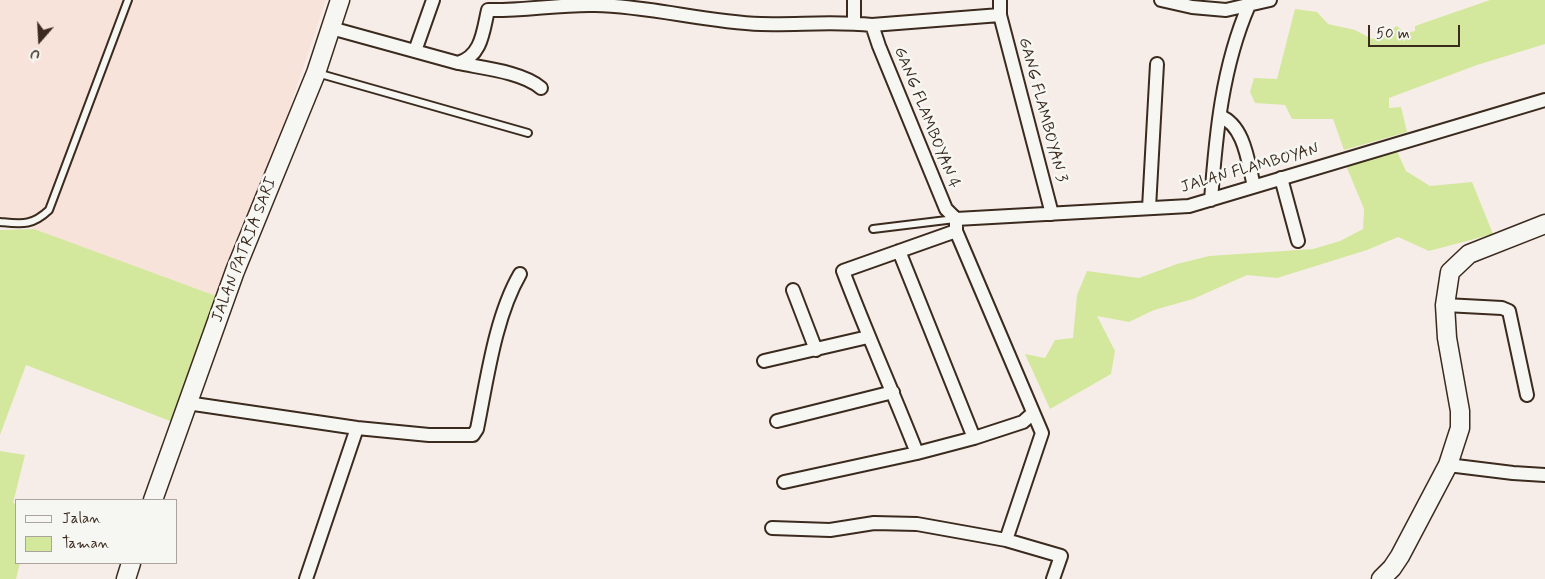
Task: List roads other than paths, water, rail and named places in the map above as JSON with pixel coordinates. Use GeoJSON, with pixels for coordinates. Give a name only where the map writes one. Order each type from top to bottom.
{"type":"FeatureCollection","features":[{"type":"Feature","properties":{"kind":"street","name":"JALAN PATRIA SARI"},"geometry":{"type":"LineString","coordinates":[[153,499],[235,271],[316,73],[340,0]]}},
{"type":"Feature","properties":{"kind":"street"},"geometry":{"type":"LineString","coordinates":[[414,51],[433,0]]}},
{"type":"Feature","properties":{"kind":"street"},"geometry":{"type":"LineString","coordinates":[[854,0],[854,23]]}},
{"type":"Feature","properties":{"kind":"street","name":"GANG FLAMBOYAN 3"},"geometry":{"type":"LineString","coordinates":[[1000,0],[1000,15],[1052,214]]}},
{"type":"Feature","properties":{"kind":"street"},"geometry":{"type":"LineString","coordinates":[[1161,0],[1192,7],[1226,10],[1270,0]]}},
{"type":"Feature","properties":{"kind":"street"},"geometry":{"type":"LineString","coordinates":[[458,63],[465,61],[473,55],[480,44],[489,5],[512,10],[551,6],[595,5],[635,8],[760,24],[854,23],[872,25],[1000,15]]}},
{"type":"Feature","properties":{"kind":"street"},"geometry":{"type":"LineString","coordinates":[[1211,200],[1216,135],[1229,64],[1249,5]]}},
{"type":"Feature","properties":{"kind":"street","name":"GANG FLAMBOYAN 4"},"geometry":{"type":"LineString","coordinates":[[872,25],[882,55],[942,200],[956,225],[1042,433],[1006,540]]}},
{"type":"Feature","properties":{"kind":"street"},"geometry":{"type":"LineString","coordinates":[[331,28],[458,63],[517,76],[541,88]]}},
{"type":"Feature","properties":{"kind":"street"},"geometry":{"type":"LineString","coordinates":[[1149,208],[1157,64]]}},
{"type":"Feature","properties":{"kind":"street","name":"JALAN FLAMBOYAN"},"geometry":{"type":"LineString","coordinates":[[868,337],[842,270],[899,251],[956,225],[1052,214],[1189,206],[1545,100]]}},
{"type":"Feature","properties":{"kind":"street"},"geometry":{"type":"LineString","coordinates":[[1220,116],[1225,118],[1237,130],[1254,186]]}},
{"type":"Feature","properties":{"kind":"street"},"geometry":{"type":"LineString","coordinates":[[1281,178],[1298,241]]}},
{"type":"Feature","properties":{"kind":"street"},"geometry":{"type":"LineString","coordinates":[[1381,579],[1400,556],[1448,465],[1460,428],[1460,411],[1447,338],[1445,305],[1450,272],[1469,254],[1545,224]]}},
{"type":"Feature","properties":{"kind":"street"},"geometry":{"type":"LineString","coordinates":[[899,251],[974,438]]}},
{"type":"Feature","properties":{"kind":"street"},"geometry":{"type":"LineString","coordinates":[[187,403],[357,428],[429,435],[470,436],[476,433],[495,345],[510,290],[520,274]]}},
{"type":"Feature","properties":{"kind":"street"},"geometry":{"type":"LineString","coordinates":[[792,290],[816,350]]}},
{"type":"Feature","properties":{"kind":"street"},"geometry":{"type":"LineString","coordinates":[[1445,305],[1502,308],[1509,311],[1527,395]]}},
{"type":"Feature","properties":{"kind":"street"},"geometry":{"type":"LineString","coordinates":[[764,361],[868,337],[893,392],[916,453]]}},
{"type":"Feature","properties":{"kind":"street"},"geometry":{"type":"LineString","coordinates":[[777,421],[893,392]]}},
{"type":"Feature","properties":{"kind":"street"},"geometry":{"type":"LineString","coordinates":[[784,482],[916,453],[974,438],[1023,422],[1033,413]]}},
{"type":"Feature","properties":{"kind":"street"},"geometry":{"type":"LineString","coordinates":[[306,579],[357,428]]}},
{"type":"Feature","properties":{"kind":"street"},"geometry":{"type":"LineString","coordinates":[[1448,465],[1545,475]]}},
{"type":"Feature","properties":{"kind":"street"},"geometry":{"type":"LineString","coordinates":[[772,528],[830,530],[874,523],[917,524],[1006,540],[1061,556],[1053,579]]}},
{"type":"Feature","properties":{"kind":"street"},"geometry":{"type":"LineString","coordinates":[[126,579],[131,564]]}},
{"type":"Feature","properties":{"kind":"lane"},"geometry":{"type":"LineString","coordinates":[[0,222],[30,223],[40,219],[49,210],[128,0]]}},
{"type":"Feature","properties":{"kind":"lane"},"geometry":{"type":"LineString","coordinates":[[316,73],[528,133]]}},
{"type":"Feature","properties":{"kind":"lane"},"geometry":{"type":"LineString","coordinates":[[873,229],[956,225]]}}]}
